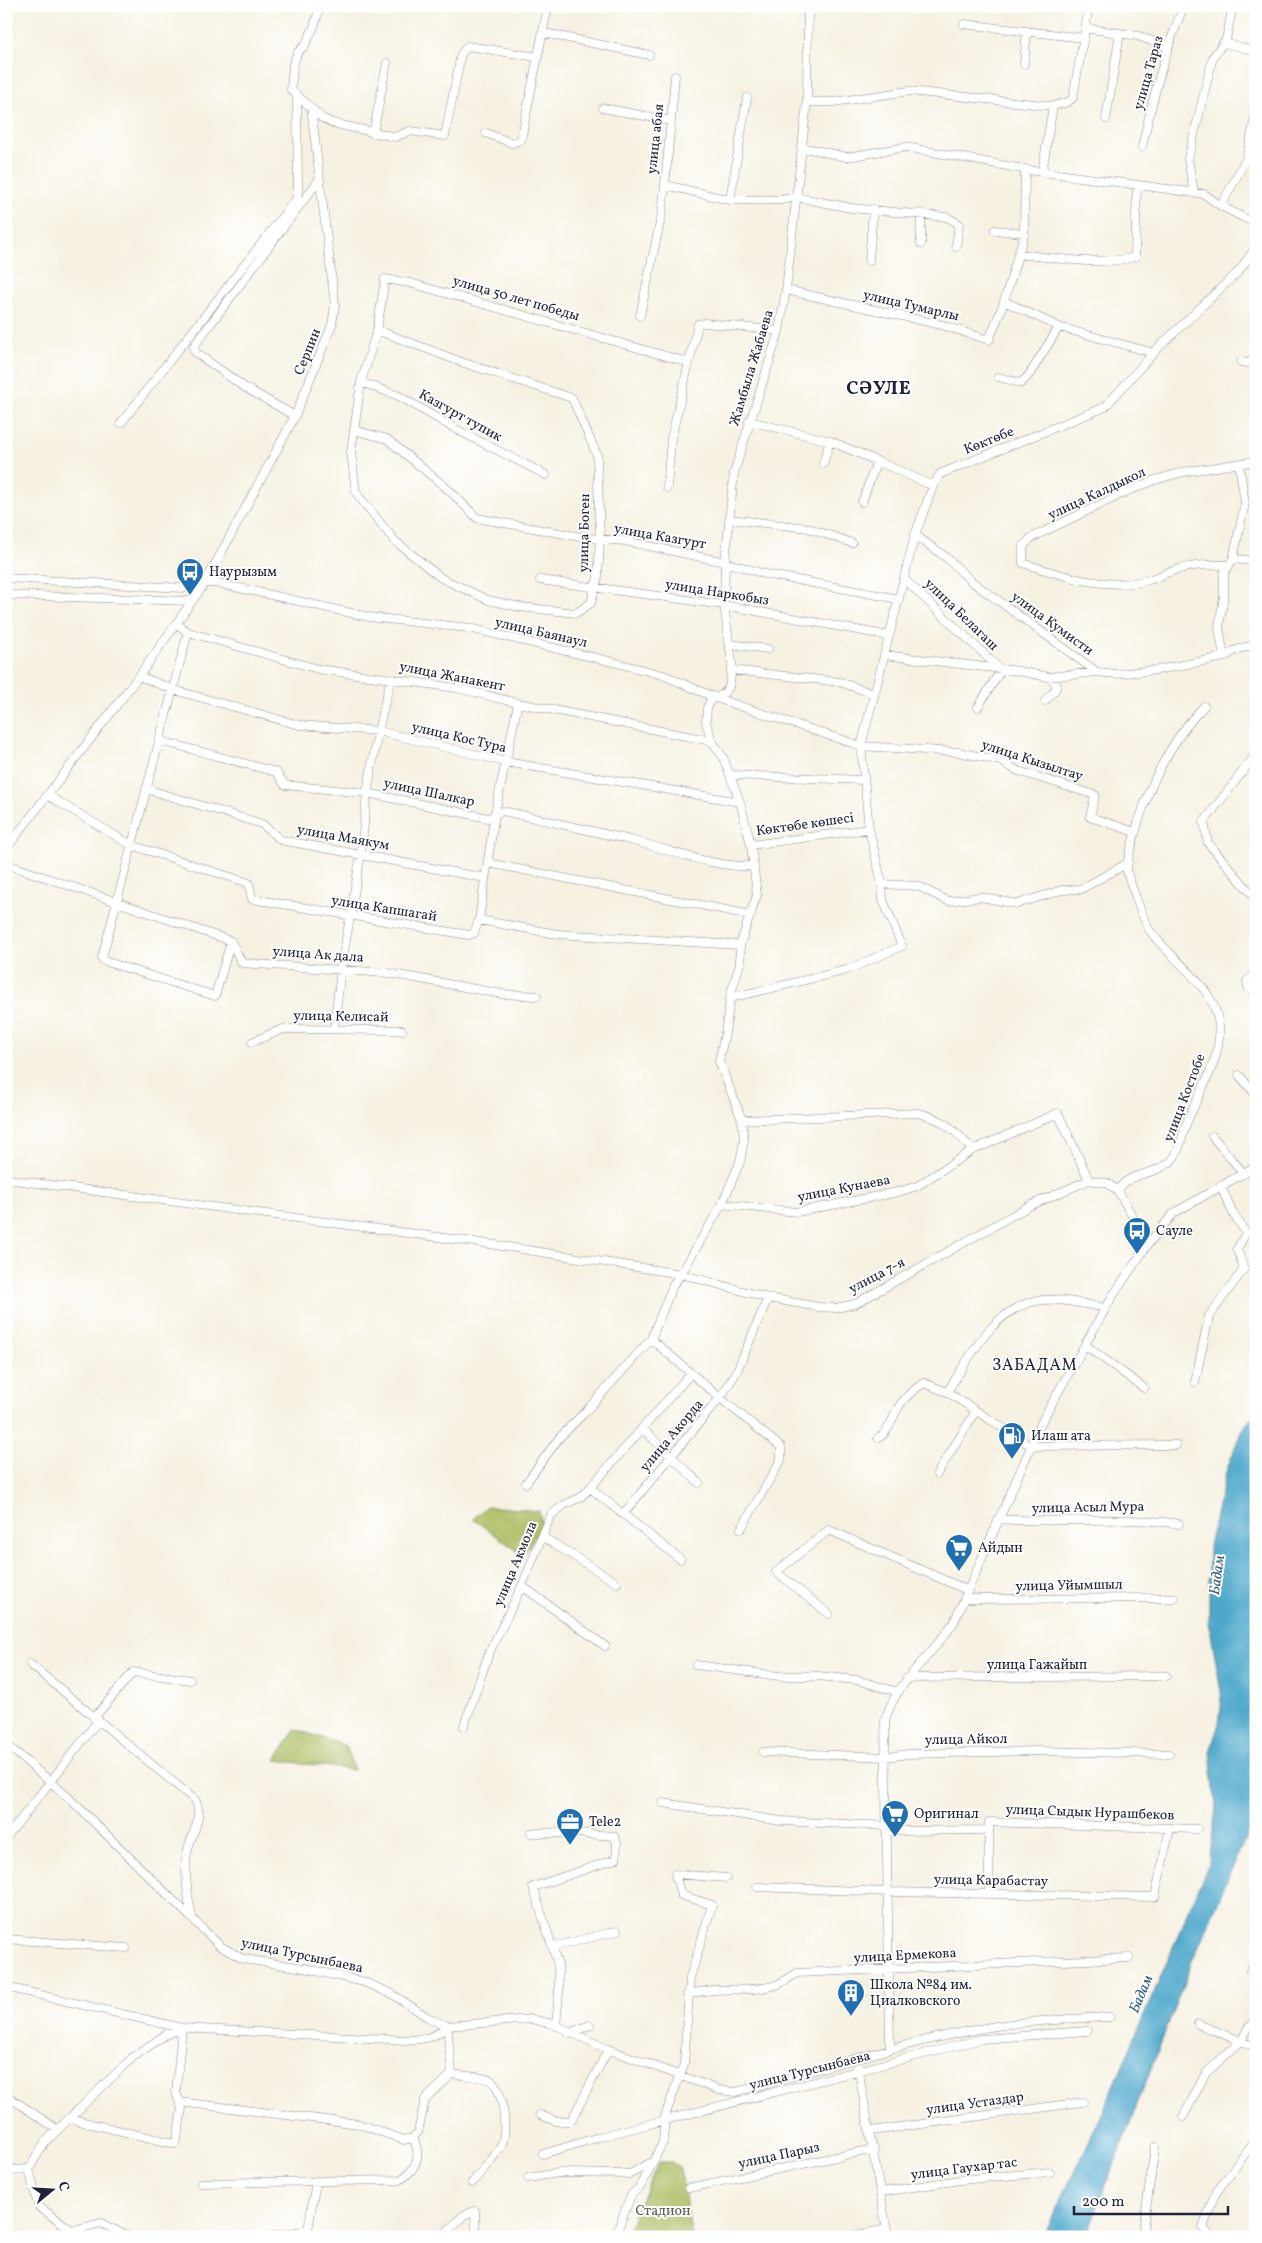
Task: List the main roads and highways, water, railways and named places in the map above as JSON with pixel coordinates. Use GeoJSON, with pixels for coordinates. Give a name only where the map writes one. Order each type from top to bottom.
{"type":"FeatureCollection","features":[{"type":"Feature","properties":{"kind":"water","name":"Бадам"},"geometry":{"type":"Polygon","coordinates":[[[1256,1412],[1256,1572],[1253,1624],[1256,1635],[1256,1813],[1192,1962],[1086,2237],[1043,2237],[1103,2112],[1209,1863],[1216,1808],[1210,1752],[1219,1723],[1222,1698],[1209,1622],[1209,1546],[1226,1472],[1241,1431],[1256,1412]]]}},
{"type":"Feature","properties":{"kind":"place","name":"Наурызым"},"geometry":{"type":"Point","coordinates":[190,596]}},
{"type":"Feature","properties":{"kind":"place","name":"Сауле"},"geometry":{"type":"Point","coordinates":[1137,1255]}},
{"type":"Feature","properties":{"kind":"place","name":"Илаш ата"},"geometry":{"type":"Point","coordinates":[1012,1460]}},
{"type":"Feature","properties":{"kind":"place","name":"Айдын"},"geometry":{"type":"Point","coordinates":[959,1572]}},
{"type":"Feature","properties":{"kind":"place","name":"Оригинал"},"geometry":{"type":"Point","coordinates":[895,1838]}},
{"type":"Feature","properties":{"kind":"place","name":"Tele2"},"geometry":{"type":"Point","coordinates":[570,1846]}},
{"type":"Feature","properties":{"kind":"place","name":"Школа №84 им. Циалковского"},"geometry":{"type":"Point","coordinates":[851,2017]}},
{"type":"Feature","properties":{"kind":"district","name":"СӘУЛЕ"},"geometry":{"type":"Point","coordinates":[879,389]}},
{"type":"Feature","properties":{"kind":"district","name":"ЗАБАДАМ"},"geometry":{"type":"Point","coordinates":[1035,1366]}},
{"type":"Feature","properties":{"kind":"park label","name":"Стадион"},"geometry":{"type":"Point","coordinates":[663,2211]}}]}
